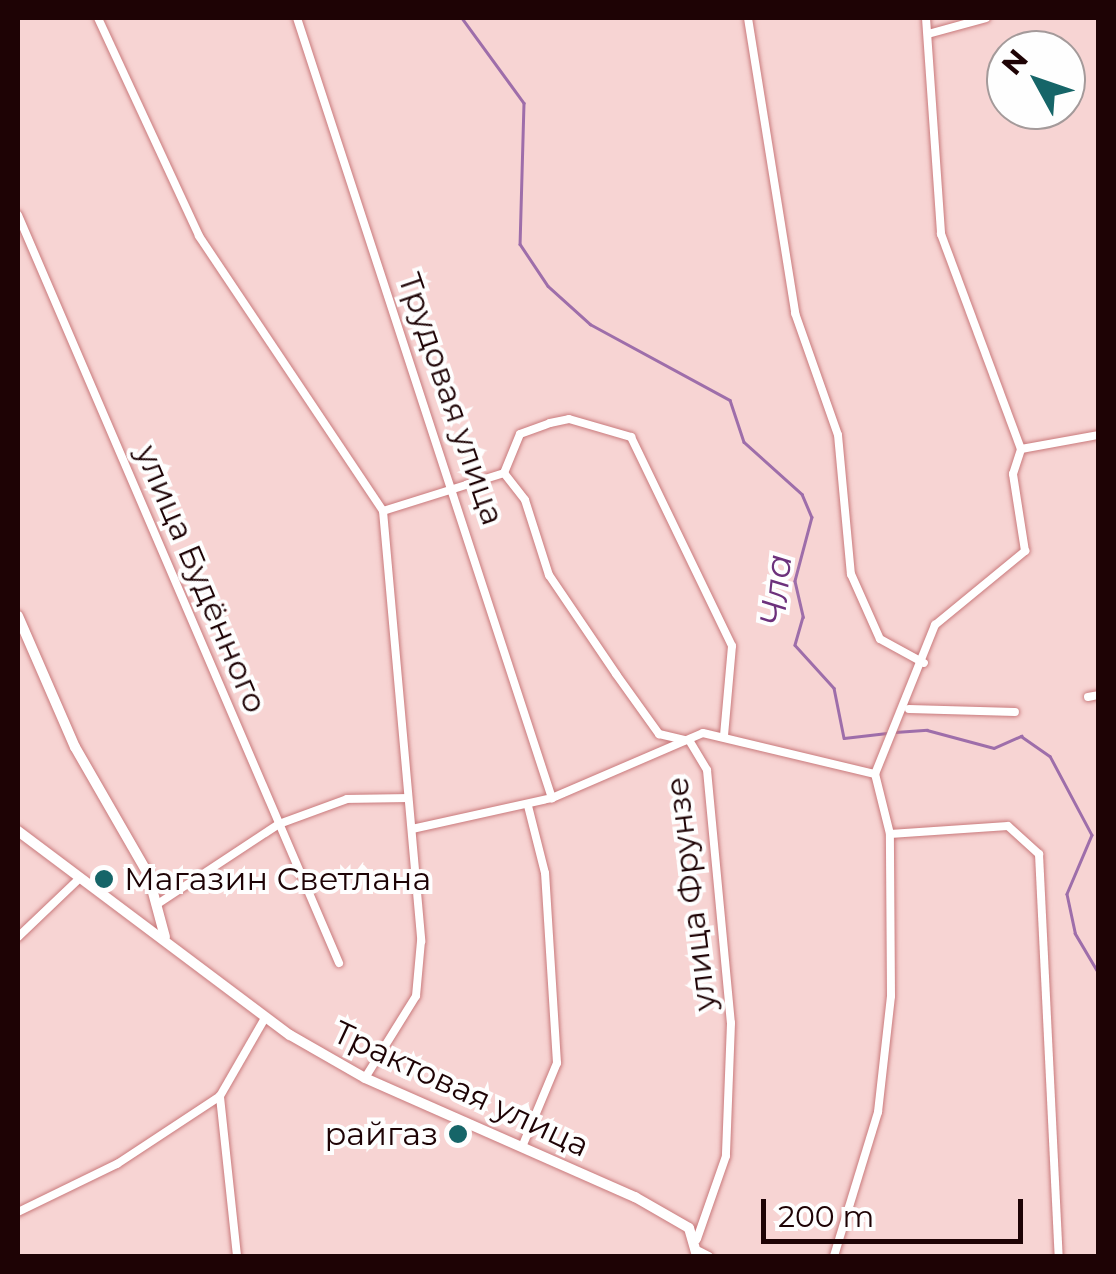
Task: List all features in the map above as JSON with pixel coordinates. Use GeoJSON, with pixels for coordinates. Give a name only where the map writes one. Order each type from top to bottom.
{"type":"FeatureCollection","features":[{"type":"Feature","properties":{"kind":"street"},"geometry":{"type":"LineString","coordinates":[[98,18],[198,236],[383,511],[412,829],[416,996],[365,1078]]}},
{"type":"Feature","properties":{"kind":"street","name":"Трудовая улица"},"geometry":{"type":"LineString","coordinates":[[297,18],[456,486],[552,798]]}},
{"type":"Feature","properties":{"kind":"street"},"geometry":{"type":"LineString","coordinates":[[748,18],[795,313],[838,435],[850,574],[880,639],[924,662]]}},
{"type":"Feature","properties":{"kind":"street"},"geometry":{"type":"LineString","coordinates":[[926,18],[941,234],[1021,449]]}},
{"type":"Feature","properties":{"kind":"street"},"geometry":{"type":"LineString","coordinates":[[928,34],[986,18]]}},
{"type":"Feature","properties":{"kind":"street","name":"улица Будённого"},"geometry":{"type":"LineString","coordinates":[[18,215],[339,963]]}},
{"type":"Feature","properties":{"kind":"street"},"geometry":{"type":"LineString","coordinates":[[383,511],[504,472],[520,434],[550,423],[569,419],[631,438],[732,646],[724,735]]}},
{"type":"Feature","properties":{"kind":"street"},"geometry":{"type":"LineString","coordinates":[[834,1256],[878,1112],[891,996],[890,834],[875,774],[909,708],[946,612],[1025,550],[1014,461],[1021,449],[1098,435]]}},
{"type":"Feature","properties":{"kind":"street","name":"улица Фрунзе"},"geometry":{"type":"LineString","coordinates":[[504,472],[525,500],[549,575],[616,674],[659,734],[689,740],[707,770],[731,1023],[726,1156],[700,1251]]}},
{"type":"Feature","properties":{"kind":"street"},"geometry":{"type":"LineString","coordinates":[[18,616],[156,906],[165,938]]}},
{"type":"Feature","properties":{"kind":"street"},"geometry":{"type":"LineString","coordinates":[[1088,697],[1098,695]]}},
{"type":"Feature","properties":{"kind":"street"},"geometry":{"type":"LineString","coordinates":[[909,708],[1015,712]]}},
{"type":"Feature","properties":{"kind":"street"},"geometry":{"type":"LineString","coordinates":[[412,829],[528,806],[689,740],[724,735],[824,768],[875,774]]}},
{"type":"Feature","properties":{"kind":"street"},"geometry":{"type":"LineString","coordinates":[[156,906],[279,824],[347,799],[407,798]]}},
{"type":"Feature","properties":{"kind":"street"},"geometry":{"type":"LineString","coordinates":[[522,1147],[558,1063],[545,873],[528,806]]}},
{"type":"Feature","properties":{"kind":"street"},"geometry":{"type":"LineString","coordinates":[[890,834],[1008,826],[1039,854],[1059,1256]]}},
{"type":"Feature","properties":{"kind":"street","name":"Трактовая улица"},"geometry":{"type":"LineString","coordinates":[[18,831],[165,938],[265,1018],[365,1078],[636,1197],[700,1251]]}},
{"type":"Feature","properties":{"kind":"street"},"geometry":{"type":"LineString","coordinates":[[18,937],[80,878]]}},
{"type":"Feature","properties":{"kind":"street"},"geometry":{"type":"LineString","coordinates":[[18,1212],[116,1164],[220,1096],[265,1018]]}},
{"type":"Feature","properties":{"kind":"street"},"geometry":{"type":"LineString","coordinates":[[220,1096],[237,1256]]}},
{"type":"Feature","properties":{"kind":"waterway","name":"Чла"},"geometry":{"type":"LineString","coordinates":[[462,18],[524,103],[520,244],[548,286],[590,324],[730,400],[744,442],[802,494],[812,517],[795,581],[803,617],[795,645],[834,688],[844,738],[887,733]]}},
{"type":"Feature","properties":{"kind":"waterway","name":"Чла"},"geometry":{"type":"LineString","coordinates":[[895,732],[927,730],[994,748],[1021,736],[1050,756],[1092,835],[1067,894],[1075,933],[1098,972]]}},
{"type":"Feature","properties":{"kind":"place","name":"Магазин Светлана"},"geometry":{"type":"Point","coordinates":[104,879]}},
{"type":"Feature","properties":{"kind":"place","name":"райгаз"},"geometry":{"type":"Point","coordinates":[458,1134]}}]}
